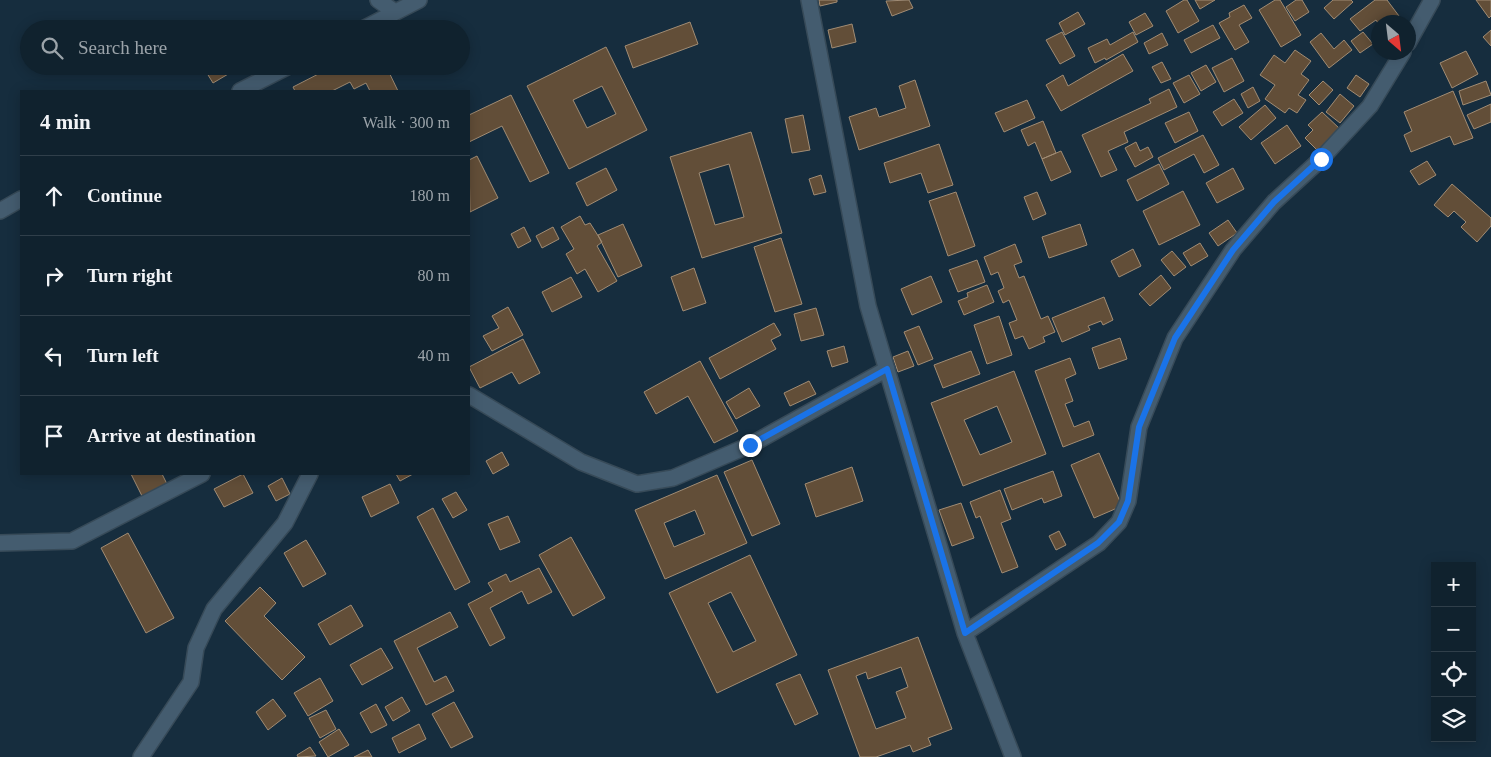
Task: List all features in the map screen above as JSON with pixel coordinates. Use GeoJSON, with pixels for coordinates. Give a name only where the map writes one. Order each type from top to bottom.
{"type":"FeatureCollection","features":[{"type":"Feature","properties":{"kind":"street"},"geometry":{"type":"LineString","coordinates":[[378,0],[395,12]]}},
{"type":"Feature","properties":{"kind":"street"},"geometry":{"type":"LineString","coordinates":[[379,20],[419,0]]}},
{"type":"Feature","properties":{"kind":"street"},"geometry":{"type":"LineString","coordinates":[[809,0],[868,306],[965,633],[1013,757]]}},
{"type":"Feature","properties":{"kind":"street"},"geometry":{"type":"LineString","coordinates":[[1416,29],[1432,0]]}},
{"type":"Feature","properties":{"kind":"street"},"geometry":{"type":"LineString","coordinates":[[965,633],[1098,543],[1119,522],[1128,501],[1139,427],[1175,338],[1233,250],[1274,202],[1321,159],[1370,106],[1398,60]]}},
{"type":"Feature","properties":{"kind":"street"},"geometry":{"type":"LineString","coordinates":[[242,90],[271,75]]}},
{"type":"Feature","properties":{"kind":"street"},"geometry":{"type":"LineString","coordinates":[[0,211],[20,200]]}},
{"type":"Feature","properties":{"kind":"street"},"geometry":{"type":"LineString","coordinates":[[470,396],[581,462],[637,484],[674,478],[750,445],[887,369]]}},
{"type":"Feature","properties":{"kind":"street"},"geometry":{"type":"LineString","coordinates":[[0,543],[72,541],[200,475]]}},
{"type":"Feature","properties":{"kind":"street"},"geometry":{"type":"LineString","coordinates":[[141,757],[191,682],[196,648],[214,609],[285,523],[309,475]]}},
{"type":"Feature","properties":{"kind":"building"},"geometry":{"type":"Polygon","coordinates":[[[819,0],[837,0],[837,2],[820,6],[819,0]]]}},
{"type":"Feature","properties":{"kind":"building"},"geometry":{"type":"Polygon","coordinates":[[[909,0],[913,8],[892,16],[886,1],[909,0]]]}},
{"type":"Feature","properties":{"kind":"building"},"geometry":{"type":"Polygon","coordinates":[[[1187,0],[1199,21],[1178,33],[1166,11],[1187,0]]]}},
{"type":"Feature","properties":{"kind":"building"},"geometry":{"type":"Polygon","coordinates":[[[1195,0],[1215,0],[1200,9],[1195,0]]]}},
{"type":"Feature","properties":{"kind":"building"},"geometry":{"type":"Polygon","coordinates":[[[1275,0],[1280,0],[1301,35],[1281,47],[1259,10],[1275,0]]]}},
{"type":"Feature","properties":{"kind":"building"},"geometry":{"type":"Polygon","coordinates":[[[1296,0],[1302,0],[1309,12],[1295,21],[1286,7],[1296,0]]]}},
{"type":"Feature","properties":{"kind":"building"},"geometry":{"type":"Polygon","coordinates":[[[1333,0],[1351,0],[1353,2],[1334,19],[1324,8],[1333,0]]]}},
{"type":"Feature","properties":{"kind":"building"},"geometry":{"type":"Polygon","coordinates":[[[1375,0],[1387,0],[1398,15],[1371,15],[1371,23],[1360,31],[1350,19],[1375,0]]]}},
{"type":"Feature","properties":{"kind":"building"},"geometry":{"type":"Polygon","coordinates":[[[1476,0],[1491,0],[1491,16],[1489,18],[1476,0]]]}},
{"type":"Feature","properties":{"kind":"building"},"geometry":{"type":"Polygon","coordinates":[[[1244,5],[1252,18],[1239,25],[1249,42],[1235,50],[1219,23],[1230,17],[1229,13],[1244,5]]]}},
{"type":"Feature","properties":{"kind":"building"},"geometry":{"type":"Polygon","coordinates":[[[1078,12],[1085,24],[1065,35],[1059,23],[1078,12]]]}},
{"type":"Feature","properties":{"kind":"building"},"geometry":{"type":"Polygon","coordinates":[[[1145,13],[1153,26],[1136,35],[1129,22],[1145,13]]]}},
{"type":"Feature","properties":{"kind":"building"},"geometry":{"type":"Polygon","coordinates":[[[690,22],[698,44],[633,68],[625,46],[690,22]]]}},
{"type":"Feature","properties":{"kind":"building"},"geometry":{"type":"Polygon","coordinates":[[[852,24],[856,42],[832,48],[828,30],[852,24]]]}},
{"type":"Feature","properties":{"kind":"building"},"geometry":{"type":"Polygon","coordinates":[[[1213,25],[1220,38],[1191,53],[1184,40],[1213,25]]]}},
{"type":"Feature","properties":{"kind":"building"},"geometry":{"type":"Polygon","coordinates":[[[1491,30],[1491,46],[1483,37],[1491,30]]]}},
{"type":"Feature","properties":{"kind":"building"},"geometry":{"type":"Polygon","coordinates":[[[1062,32],[1075,56],[1060,64],[1046,40],[1062,32]]]}},
{"type":"Feature","properties":{"kind":"building"},"geometry":{"type":"Polygon","coordinates":[[[1133,32],[1138,42],[1106,60],[1105,58],[1095,63],[1088,48],[1107,39],[1110,45],[1133,32]]]}},
{"type":"Feature","properties":{"kind":"building"},"geometry":{"type":"Polygon","coordinates":[[[1363,32],[1371,42],[1371,45],[1360,53],[1351,41],[1363,32]]]}},
{"type":"Feature","properties":{"kind":"building"},"geometry":{"type":"Polygon","coordinates":[[[1162,33],[1168,45],[1149,54],[1144,43],[1162,33]]]}},
{"type":"Feature","properties":{"kind":"building"},"geometry":{"type":"Polygon","coordinates":[[[1321,33],[1334,49],[1344,40],[1352,50],[1329,68],[1310,42],[1321,33]]]}},
{"type":"Feature","properties":{"kind":"building"},"geometry":{"type":"Polygon","coordinates":[[[606,47],[647,130],[569,169],[527,86],[606,47]],[[602,86],[573,100],[587,128],[616,114],[602,86]]]}},
{"type":"Feature","properties":{"kind":"building"},"geometry":{"type":"Polygon","coordinates":[[[1295,50],[1311,61],[1301,74],[1309,80],[1298,95],[1306,100],[1297,113],[1289,108],[1285,113],[1265,99],[1275,85],[1260,75],[1274,55],[1285,63],[1295,50]]]}},
{"type":"Feature","properties":{"kind":"building"},"geometry":{"type":"Polygon","coordinates":[[[1466,51],[1478,74],[1452,88],[1440,63],[1466,51]]]}},
{"type":"Feature","properties":{"kind":"building"},"geometry":{"type":"Polygon","coordinates":[[[1123,54],[1133,71],[1061,111],[1046,85],[1063,75],[1068,86],[1123,54]]]}},
{"type":"Feature","properties":{"kind":"building"},"geometry":{"type":"Polygon","coordinates":[[[1232,58],[1244,81],[1224,92],[1212,68],[1232,58]]]}},
{"type":"Feature","properties":{"kind":"building"},"geometry":{"type":"Polygon","coordinates":[[[1162,62],[1171,79],[1161,83],[1152,67],[1162,62]]]}},
{"type":"Feature","properties":{"kind":"building"},"geometry":{"type":"Polygon","coordinates":[[[1206,65],[1216,82],[1201,91],[1191,73],[1206,65]]]}},
{"type":"Feature","properties":{"kind":"building"},"geometry":{"type":"Polygon","coordinates":[[[208,75],[227,75],[213,83],[208,75]]]}},
{"type":"Feature","properties":{"kind":"building"},"geometry":{"type":"Polygon","coordinates":[[[316,75],[390,75],[398,90],[370,90],[366,83],[354,89],[350,82],[334,90],[294,90],[293,87],[316,75]]]}},
{"type":"Feature","properties":{"kind":"building"},"geometry":{"type":"Polygon","coordinates":[[[1189,75],[1200,94],[1184,103],[1173,83],[1189,75]]]}},
{"type":"Feature","properties":{"kind":"building"},"geometry":{"type":"Polygon","coordinates":[[[1356,75],[1369,84],[1360,97],[1347,88],[1356,75]]]}},
{"type":"Feature","properties":{"kind":"building"},"geometry":{"type":"Polygon","coordinates":[[[915,80],[930,126],[859,150],[849,117],[876,108],[879,117],[906,108],[899,86],[915,80]]]}},
{"type":"Feature","properties":{"kind":"building"},"geometry":{"type":"Polygon","coordinates":[[[1323,81],[1333,90],[1319,105],[1309,95],[1323,81]]]}},
{"type":"Feature","properties":{"kind":"building"},"geometry":{"type":"Polygon","coordinates":[[[1486,81],[1491,95],[1463,105],[1459,91],[1486,81]]]}},
{"type":"Feature","properties":{"kind":"building"},"geometry":{"type":"Polygon","coordinates":[[[1253,87],[1260,101],[1248,108],[1241,94],[1253,87]]]}},
{"type":"Feature","properties":{"kind":"building"},"geometry":{"type":"Polygon","coordinates":[[[1169,89],[1177,107],[1124,132],[1128,142],[1108,151],[1117,170],[1101,177],[1082,135],[1151,103],[1149,99],[1169,89]]]}},
{"type":"Feature","properties":{"kind":"building"},"geometry":{"type":"Polygon","coordinates":[[[1453,91],[1473,138],[1454,145],[1450,136],[1411,152],[1404,135],[1412,131],[1404,112],[1453,91]]]}},
{"type":"Feature","properties":{"kind":"building"},"geometry":{"type":"Polygon","coordinates":[[[1340,94],[1354,106],[1340,123],[1326,112],[1340,94]]]}},
{"type":"Feature","properties":{"kind":"building"},"geometry":{"type":"Polygon","coordinates":[[[511,95],[549,173],[530,182],[502,126],[470,142],[470,115],[511,95]]]}},
{"type":"Feature","properties":{"kind":"building"},"geometry":{"type":"Polygon","coordinates":[[[1234,99],[1243,113],[1222,126],[1213,112],[1234,99]]]}},
{"type":"Feature","properties":{"kind":"building"},"geometry":{"type":"Polygon","coordinates":[[[1027,100],[1035,118],[1004,132],[995,113],[1027,100]]]}},
{"type":"Feature","properties":{"kind":"building"},"geometry":{"type":"Polygon","coordinates":[[[1491,104],[1491,122],[1474,129],[1467,115],[1491,104]]]}},
{"type":"Feature","properties":{"kind":"building"},"geometry":{"type":"Polygon","coordinates":[[[1265,105],[1276,118],[1251,140],[1239,127],[1265,105]]]}},
{"type":"Feature","properties":{"kind":"building"},"geometry":{"type":"Polygon","coordinates":[[[1189,112],[1198,131],[1175,143],[1165,123],[1189,112]]]}},
{"type":"Feature","properties":{"kind":"building"},"geometry":{"type":"Polygon","coordinates":[[[1322,112],[1340,129],[1318,151],[1305,138],[1313,130],[1308,125],[1322,112]]]}},
{"type":"Feature","properties":{"kind":"building"},"geometry":{"type":"Polygon","coordinates":[[[803,115],[810,150],[792,153],[785,119],[803,115]]]}},
{"type":"Feature","properties":{"kind":"building"},"geometry":{"type":"Polygon","coordinates":[[[1043,121],[1056,153],[1042,159],[1035,142],[1028,146],[1021,130],[1043,121]]]}},
{"type":"Feature","properties":{"kind":"building"},"geometry":{"type":"Polygon","coordinates":[[[1287,125],[1301,146],[1275,164],[1261,143],[1287,125]]]}},
{"type":"Feature","properties":{"kind":"building"},"geometry":{"type":"Polygon","coordinates":[[[751,132],[782,233],[702,258],[670,157],[751,132]],[[729,164],[699,173],[715,225],[744,217],[729,164]]]}},
{"type":"Feature","properties":{"kind":"building"},"geometry":{"type":"Polygon","coordinates":[[[1203,135],[1219,165],[1204,173],[1194,154],[1164,170],[1158,158],[1203,135]]]}},
{"type":"Feature","properties":{"kind":"building"},"geometry":{"type":"Polygon","coordinates":[[[1136,142],[1140,151],[1148,147],[1153,157],[1135,167],[1125,148],[1136,142]]]}},
{"type":"Feature","properties":{"kind":"building"},"geometry":{"type":"Polygon","coordinates":[[[939,144],[953,185],[928,193],[921,173],[890,183],[884,163],[939,144]]]}},
{"type":"Feature","properties":{"kind":"building"},"geometry":{"type":"Polygon","coordinates":[[[1061,151],[1071,172],[1051,181],[1042,159],[1061,151]]]}},
{"type":"Feature","properties":{"kind":"building"},"geometry":{"type":"Polygon","coordinates":[[[477,156],[498,198],[470,212],[470,160],[477,156]]]}},
{"type":"Feature","properties":{"kind":"building"},"geometry":{"type":"Polygon","coordinates":[[[1427,161],[1436,175],[1419,185],[1410,171],[1427,161]]]}},
{"type":"Feature","properties":{"kind":"building"},"geometry":{"type":"Polygon","coordinates":[[[1159,164],[1169,184],[1137,201],[1127,180],[1159,164]]]}},
{"type":"Feature","properties":{"kind":"building"},"geometry":{"type":"Polygon","coordinates":[[[606,168],[617,190],[587,206],[576,183],[606,168]]]}},
{"type":"Feature","properties":{"kind":"building"},"geometry":{"type":"Polygon","coordinates":[[[1233,168],[1244,189],[1217,203],[1206,183],[1233,168]]]}},
{"type":"Feature","properties":{"kind":"building"},"geometry":{"type":"Polygon","coordinates":[[[821,175],[826,192],[814,195],[809,179],[821,175]]]}},
{"type":"Feature","properties":{"kind":"building"},"geometry":{"type":"Polygon","coordinates":[[[1452,184],[1491,218],[1491,226],[1477,242],[1461,227],[1466,222],[1454,211],[1448,217],[1434,205],[1452,184]]]}},
{"type":"Feature","properties":{"kind":"building"},"geometry":{"type":"Polygon","coordinates":[[[1183,191],[1200,225],[1159,245],[1143,211],[1183,191]]]}},
{"type":"Feature","properties":{"kind":"building"},"geometry":{"type":"Polygon","coordinates":[[[956,192],[975,246],[948,256],[929,201],[956,192]]]}},
{"type":"Feature","properties":{"kind":"building"},"geometry":{"type":"Polygon","coordinates":[[[1037,192],[1046,214],[1033,220],[1024,197],[1037,192]]]}},
{"type":"Feature","properties":{"kind":"building"},"geometry":{"type":"Polygon","coordinates":[[[580,216],[585,225],[590,223],[602,242],[597,246],[617,281],[598,292],[585,269],[577,274],[566,254],[574,249],[561,227],[580,216]]]}},
{"type":"Feature","properties":{"kind":"building"},"geometry":{"type":"Polygon","coordinates":[[[1228,220],[1237,233],[1218,246],[1209,233],[1228,220]]]}},
{"type":"Feature","properties":{"kind":"building"},"geometry":{"type":"Polygon","coordinates":[[[623,224],[642,266],[618,277],[598,235],[623,224]]]}},
{"type":"Feature","properties":{"kind":"building"},"geometry":{"type":"Polygon","coordinates":[[[1080,224],[1087,245],[1049,258],[1042,237],[1080,224]]]}},
{"type":"Feature","properties":{"kind":"building"},"geometry":{"type":"Polygon","coordinates":[[[524,227],[531,241],[518,248],[511,234],[524,227]]]}},
{"type":"Feature","properties":{"kind":"building"},"geometry":{"type":"Polygon","coordinates":[[[553,227],[559,239],[542,248],[536,236],[553,227]]]}},
{"type":"Feature","properties":{"kind":"building"},"geometry":{"type":"Polygon","coordinates":[[[781,238],[802,304],[775,312],[754,247],[781,238]]]}},
{"type":"Feature","properties":{"kind":"building"},"geometry":{"type":"Polygon","coordinates":[[[1200,243],[1208,256],[1191,266],[1183,253],[1200,243]]]}},
{"type":"Feature","properties":{"kind":"building"},"geometry":{"type":"Polygon","coordinates":[[[1015,244],[1022,262],[1014,265],[1019,278],[1024,276],[1041,319],[1048,316],[1055,332],[1043,337],[1045,342],[1029,349],[1023,336],[1015,339],[1009,323],[1017,320],[1009,300],[1003,303],[998,291],[1004,288],[998,272],[991,275],[984,257],[1015,244]]]}},
{"type":"Feature","properties":{"kind":"building"},"geometry":{"type":"Polygon","coordinates":[[[1133,249],[1141,266],[1119,277],[1111,261],[1133,249]]]}},
{"type":"Feature","properties":{"kind":"building"},"geometry":{"type":"Polygon","coordinates":[[[1172,251],[1186,267],[1174,276],[1161,260],[1172,251]]]}},
{"type":"Feature","properties":{"kind":"building"},"geometry":{"type":"Polygon","coordinates":[[[977,260],[985,282],[958,292],[949,270],[977,260]]]}},
{"type":"Feature","properties":{"kind":"building"},"geometry":{"type":"Polygon","coordinates":[[[694,268],[706,303],[683,311],[671,277],[694,268]]]}},
{"type":"Feature","properties":{"kind":"building"},"geometry":{"type":"Polygon","coordinates":[[[1161,275],[1171,288],[1150,306],[1139,294],[1161,275]]]}},
{"type":"Feature","properties":{"kind":"building"},"geometry":{"type":"Polygon","coordinates":[[[931,276],[942,302],[912,315],[901,289],[931,276]]]}},
{"type":"Feature","properties":{"kind":"building"},"geometry":{"type":"Polygon","coordinates":[[[571,277],[582,297],[552,312],[542,292],[571,277]]]}},
{"type":"Feature","properties":{"kind":"building"},"geometry":{"type":"Polygon","coordinates":[[[987,285],[994,302],[964,315],[958,301],[968,297],[967,293],[987,285]]]}},
{"type":"Feature","properties":{"kind":"building"},"geometry":{"type":"Polygon","coordinates":[[[1104,297],[1113,320],[1103,325],[1101,321],[1088,326],[1090,330],[1062,342],[1052,318],[1104,297]]]}},
{"type":"Feature","properties":{"kind":"building"},"geometry":{"type":"Polygon","coordinates":[[[508,307],[523,335],[492,351],[483,336],[499,328],[492,316],[508,307]]]}},
{"type":"Feature","properties":{"kind":"building"},"geometry":{"type":"Polygon","coordinates":[[[816,308],[824,335],[801,341],[794,314],[816,308]]]}},
{"type":"Feature","properties":{"kind":"building"},"geometry":{"type":"Polygon","coordinates":[[[999,316],[1012,355],[987,364],[974,325],[999,316]]]}},
{"type":"Feature","properties":{"kind":"building"},"geometry":{"type":"Polygon","coordinates":[[[774,323],[781,335],[771,340],[776,349],[720,379],[709,358],[774,323]]]}},
{"type":"Feature","properties":{"kind":"building"},"geometry":{"type":"Polygon","coordinates":[[[919,326],[933,359],[918,365],[904,332],[919,326]]]}},
{"type":"Feature","properties":{"kind":"building"},"geometry":{"type":"Polygon","coordinates":[[[1120,338],[1127,359],[1099,369],[1092,348],[1120,338]]]}},
{"type":"Feature","properties":{"kind":"building"},"geometry":{"type":"Polygon","coordinates":[[[523,339],[540,373],[519,384],[512,372],[480,388],[470,366],[523,339]]]}},
{"type":"Feature","properties":{"kind":"building"},"geometry":{"type":"Polygon","coordinates":[[[844,346],[848,362],[832,367],[827,351],[844,346]]]}},
{"type":"Feature","properties":{"kind":"building"},"geometry":{"type":"Polygon","coordinates":[[[908,351],[914,366],[898,372],[893,357],[908,351]]]}},
{"type":"Feature","properties":{"kind":"building"},"geometry":{"type":"Polygon","coordinates":[[[971,351],[980,374],[943,388],[934,365],[971,351]]]}},
{"type":"Feature","properties":{"kind":"building"},"geometry":{"type":"Polygon","coordinates":[[[1070,358],[1076,374],[1065,379],[1073,401],[1065,404],[1074,427],[1089,421],[1094,435],[1063,447],[1035,371],[1070,358]]]}},
{"type":"Feature","properties":{"kind":"building"},"geometry":{"type":"Polygon","coordinates":[[[700,361],[738,431],[714,443],[688,396],[656,414],[644,392],[700,361]]]}},
{"type":"Feature","properties":{"kind":"building"},"geometry":{"type":"Polygon","coordinates":[[[1014,371],[1046,454],[963,486],[931,403],[1014,371]],[[997,406],[964,420],[980,455],[1012,442],[997,406]]]}},
{"type":"Feature","properties":{"kind":"building"},"geometry":{"type":"Polygon","coordinates":[[[809,381],[816,394],[790,406],[784,393],[809,381]]]}},
{"type":"Feature","properties":{"kind":"building"},"geometry":{"type":"Polygon","coordinates":[[[749,388],[760,406],[736,419],[726,402],[749,388]]]}},
{"type":"Feature","properties":{"kind":"building"},"geometry":{"type":"Polygon","coordinates":[[[502,452],[509,465],[493,474],[486,461],[502,452]]]}},
{"type":"Feature","properties":{"kind":"building"},"geometry":{"type":"Polygon","coordinates":[[[1099,453],[1122,506],[1094,518],[1071,465],[1099,453]]]}},
{"type":"Feature","properties":{"kind":"building"},"geometry":{"type":"Polygon","coordinates":[[[752,460],[780,524],[752,536],[724,472],[752,460]]]}},
{"type":"Feature","properties":{"kind":"building"},"geometry":{"type":"Polygon","coordinates":[[[852,467],[863,501],[816,517],[805,484],[852,467]]]}},
{"type":"Feature","properties":{"kind":"building"},"geometry":{"type":"Polygon","coordinates":[[[1053,471],[1062,496],[1044,503],[1042,498],[1012,510],[1004,489],[1053,471]]]}},
{"type":"Feature","properties":{"kind":"building"},"geometry":{"type":"Polygon","coordinates":[[[132,475],[162,475],[168,486],[143,498],[132,475]]]}},
{"type":"Feature","properties":{"kind":"building"},"geometry":{"type":"Polygon","coordinates":[[[244,475],[253,493],[224,507],[214,489],[244,475]]]}},
{"type":"Feature","properties":{"kind":"building"},"geometry":{"type":"Polygon","coordinates":[[[397,475],[411,475],[400,481],[397,475]]]}},
{"type":"Feature","properties":{"kind":"building"},"geometry":{"type":"Polygon","coordinates":[[[717,475],[747,543],[665,579],[635,510],[717,475]],[[695,510],[664,523],[674,547],[705,534],[695,510]]]}},
{"type":"Feature","properties":{"kind":"building"},"geometry":{"type":"Polygon","coordinates":[[[282,478],[290,494],[276,501],[268,486],[282,478]]]}},
{"type":"Feature","properties":{"kind":"building"},"geometry":{"type":"Polygon","coordinates":[[[390,484],[399,503],[371,517],[362,497],[390,484]]]}},
{"type":"Feature","properties":{"kind":"building"},"geometry":{"type":"Polygon","coordinates":[[[1000,490],[1011,519],[1001,523],[1018,567],[1002,573],[980,516],[976,518],[970,502],[1000,490]]]}},
{"type":"Feature","properties":{"kind":"building"},"geometry":{"type":"Polygon","coordinates":[[[456,492],[467,510],[453,518],[442,499],[456,492]]]}},
{"type":"Feature","properties":{"kind":"building"},"geometry":{"type":"Polygon","coordinates":[[[961,503],[974,538],[952,546],[939,510],[961,503]]]}},
{"type":"Feature","properties":{"kind":"building"},"geometry":{"type":"Polygon","coordinates":[[[433,508],[470,582],[455,590],[417,517],[433,508]]]}},
{"type":"Feature","properties":{"kind":"building"},"geometry":{"type":"Polygon","coordinates":[[[508,516],[520,542],[500,550],[488,524],[508,516]]]}},
{"type":"Feature","properties":{"kind":"building"},"geometry":{"type":"Polygon","coordinates":[[[1059,531],[1066,545],[1056,550],[1049,536],[1059,531]]]}},
{"type":"Feature","properties":{"kind":"building"},"geometry":{"type":"Polygon","coordinates":[[[128,533],[174,618],[146,633],[101,548],[128,533]]]}},
{"type":"Feature","properties":{"kind":"building"},"geometry":{"type":"Polygon","coordinates":[[[571,537],[605,598],[573,616],[539,555],[571,537]]]}},
{"type":"Feature","properties":{"kind":"building"},"geometry":{"type":"Polygon","coordinates":[[[306,540],[326,574],[303,587],[284,553],[306,540]]]}},
{"type":"Feature","properties":{"kind":"building"},"geometry":{"type":"Polygon","coordinates":[[[750,555],[797,655],[717,693],[669,593],[750,555]],[[731,592],[708,603],[733,652],[756,641],[731,592]]]}},
{"type":"Feature","properties":{"kind":"building"},"geometry":{"type":"Polygon","coordinates":[[[539,568],[552,592],[528,604],[522,591],[490,608],[505,638],[490,646],[468,604],[493,591],[488,583],[506,574],[510,582],[539,568]]]}},
{"type":"Feature","properties":{"kind":"building"},"geometry":{"type":"Polygon","coordinates":[[[260,587],[276,603],[264,616],[305,657],[282,680],[225,621],[260,587]]]}},
{"type":"Feature","properties":{"kind":"building"},"geometry":{"type":"Polygon","coordinates":[[[351,605],[363,626],[330,645],[318,624],[351,605]]]}},
{"type":"Feature","properties":{"kind":"building"},"geometry":{"type":"Polygon","coordinates":[[[450,612],[458,627],[417,648],[434,682],[446,676],[454,691],[426,705],[394,641],[450,612]]]}},
{"type":"Feature","properties":{"kind":"building"},"geometry":{"type":"Polygon","coordinates":[[[918,637],[952,729],[928,738],[931,745],[913,752],[910,745],[876,757],[860,757],[828,670],[918,637]],[[901,667],[868,679],[866,672],[856,676],[876,729],[906,718],[896,692],[908,687],[901,667]]]}},
{"type":"Feature","properties":{"kind":"building"},"geometry":{"type":"Polygon","coordinates":[[[381,648],[393,668],[362,685],[350,665],[381,648]]]}},
{"type":"Feature","properties":{"kind":"building"},"geometry":{"type":"Polygon","coordinates":[[[800,674],[818,714],[795,725],[776,684],[800,674]]]}},
{"type":"Feature","properties":{"kind":"building"},"geometry":{"type":"Polygon","coordinates":[[[320,678],[333,701],[308,716],[294,693],[320,678]]]}},
{"type":"Feature","properties":{"kind":"building"},"geometry":{"type":"Polygon","coordinates":[[[402,697],[410,711],[393,721],[385,707],[402,697]]]}},
{"type":"Feature","properties":{"kind":"building"},"geometry":{"type":"Polygon","coordinates":[[[273,699],[286,716],[268,730],[256,712],[273,699]]]}},
{"type":"Feature","properties":{"kind":"building"},"geometry":{"type":"Polygon","coordinates":[[[454,702],[473,737],[451,748],[432,714],[454,702]]]}},
{"type":"Feature","properties":{"kind":"building"},"geometry":{"type":"Polygon","coordinates":[[[376,704],[387,725],[371,733],[360,713],[376,704]]]}},
{"type":"Feature","properties":{"kind":"building"},"geometry":{"type":"Polygon","coordinates":[[[326,710],[336,729],[320,738],[309,718],[326,710]]]}},
{"type":"Feature","properties":{"kind":"building"},"geometry":{"type":"Polygon","coordinates":[[[419,724],[426,739],[399,753],[392,738],[419,724]]]}},
{"type":"Feature","properties":{"kind":"building"},"geometry":{"type":"Polygon","coordinates":[[[339,729],[349,745],[328,757],[319,742],[339,729]]]}},
{"type":"Feature","properties":{"kind":"building"},"geometry":{"type":"Polygon","coordinates":[[[310,747],[316,756],[298,757],[297,755],[310,747]]]}},
{"type":"Feature","properties":{"kind":"building"},"geometry":{"type":"Polygon","coordinates":[[[368,750],[372,757],[354,757],[368,750]]]}},
{"type":"Feature","properties":{"kind":"route"},"geometry":{"type":"LineString","coordinates":[[750,445],[887,369],[965,633],[1098,543],[1119,522],[1128,501],[1131,470],[1139,427],[1175,338],[1233,250],[1274,202],[1321,159]]}}]}
